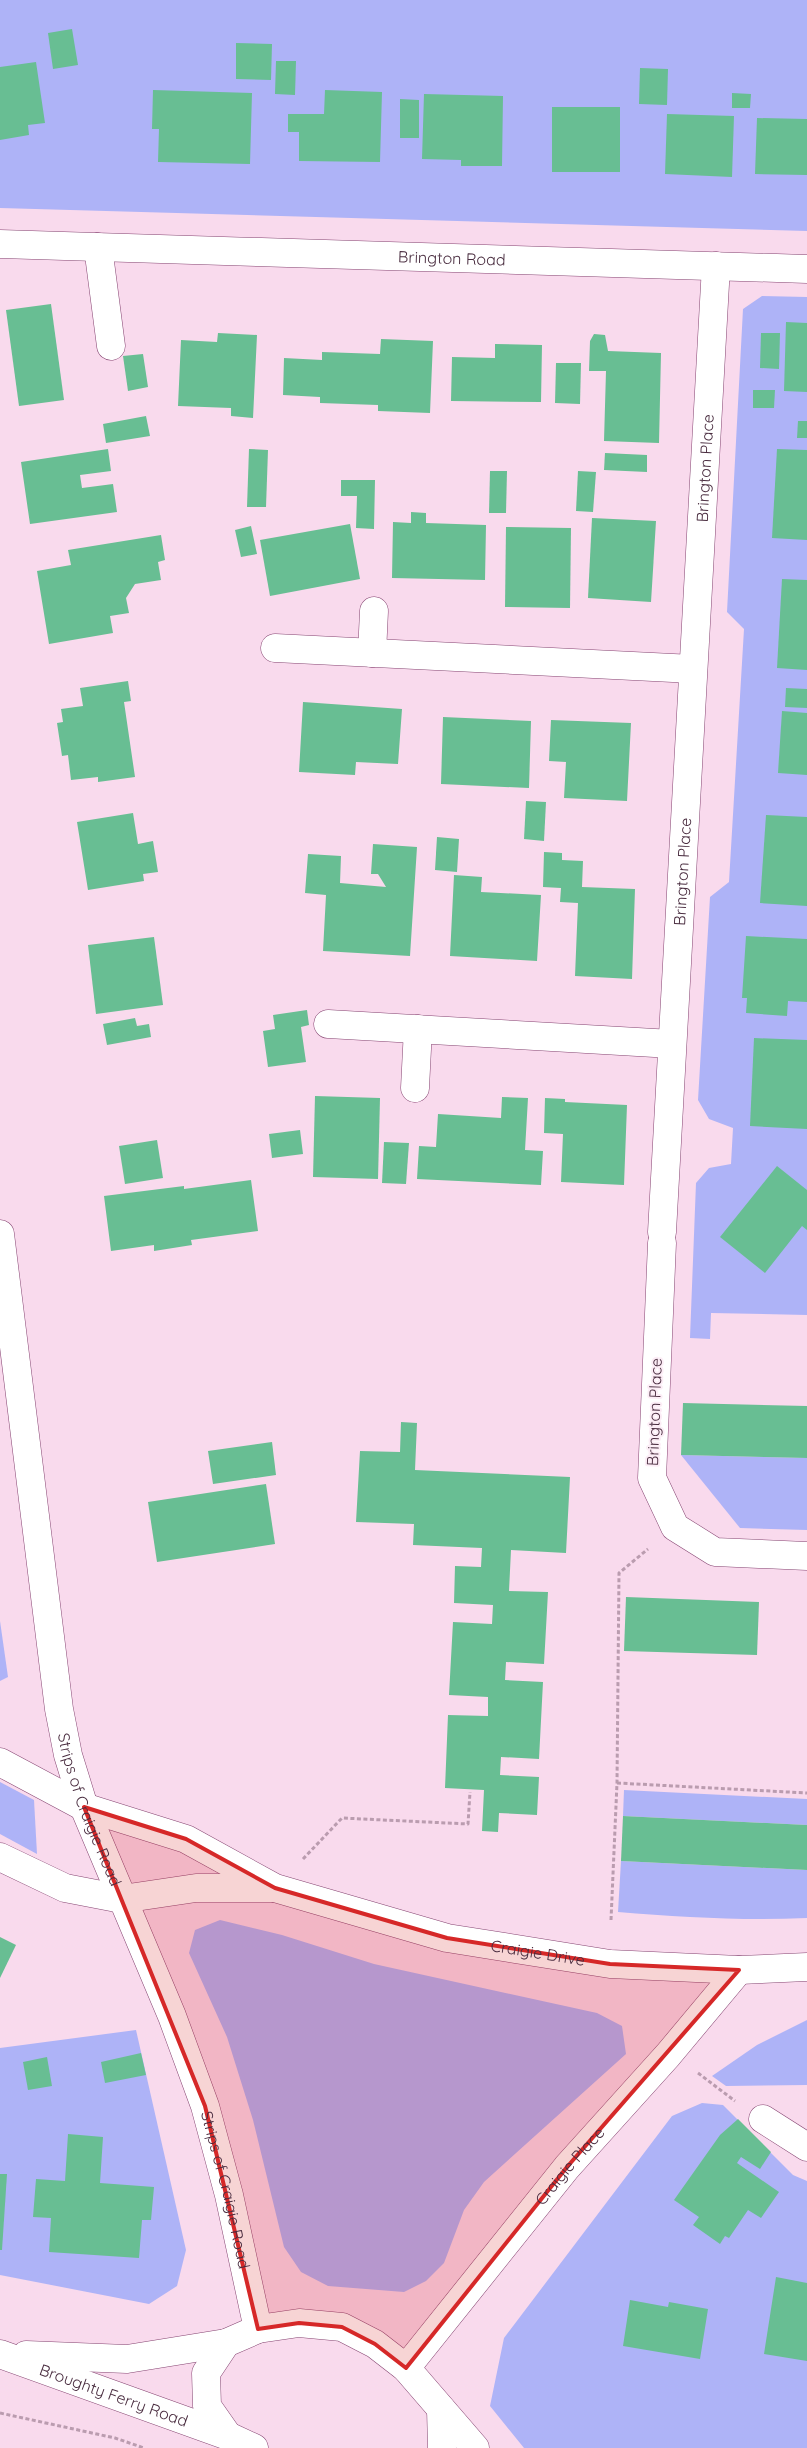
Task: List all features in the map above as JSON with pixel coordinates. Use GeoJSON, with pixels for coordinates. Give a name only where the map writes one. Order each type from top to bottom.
{"type":"FeatureCollection","features":[{"type":"Feature","properties":{"kind":"street","name":"Brington Road"},"geometry":{"type":"LineString","coordinates":[[0,244],[807,269]]}},
{"type":"Feature","properties":{"kind":"street"},"geometry":{"type":"LineString","coordinates":[[98,247],[111,346]]}},
{"type":"Feature","properties":{"kind":"street","name":"Brington Place"},"geometry":{"type":"LineString","coordinates":[[675,1527],[652,1478],[672,1044],[716,266]]}},
{"type":"Feature","properties":{"kind":"street"},"geometry":{"type":"LineString","coordinates":[[372,653],[374,611]]}},
{"type":"Feature","properties":{"kind":"street"},"geometry":{"type":"LineString","coordinates":[[275,648],[694,669]]}},
{"type":"Feature","properties":{"kind":"street"},"geometry":{"type":"LineString","coordinates":[[328,1024],[672,1044]]}},
{"type":"Feature","properties":{"kind":"street"},"geometry":{"type":"LineString","coordinates":[[414,1088],[418,1029]]}},
{"type":"Feature","properties":{"kind":"street","name":"Strips of Craigie Road"},"geometry":{"type":"LineString","coordinates":[[0,1234],[2,1269],[59,1709],[68,1755],[84,1807],[172,2016],[205,2106],[229,2195],[258,2329]]}},
{"type":"Feature","properties":{"kind":"street"},"geometry":{"type":"LineString","coordinates":[[675,1527],[715,1552],[807,1556]]}},
{"type":"Feature","properties":{"kind":"street","name":"Craigie Drive"},"geometry":{"type":"LineString","coordinates":[[0,1762],[84,1807],[186,1840],[275,1888],[456,1939],[610,1964],[739,1970],[807,1967]]}},
{"type":"Feature","properties":{"kind":"street","name":"Craigie Drive"},"geometry":{"type":"LineString","coordinates":[[0,1857],[65,1888],[122,1899],[196,1888],[275,1888]]}},
{"type":"Feature","properties":{"kind":"street","name":"Craigie Place"},"geometry":{"type":"LineString","coordinates":[[406,2368],[567,2167],[668,2055],[739,1970]]}},
{"type":"Feature","properties":{"kind":"street"},"geometry":{"type":"LineString","coordinates":[[763,2119],[807,2147]]}},
{"type":"Feature","properties":{"kind":"street","name":"Broughty Ferry Road"},"geometry":{"type":"LineString","coordinates":[[0,2354],[127,2359],[226,2343],[258,2329],[299,2322],[342,2327],[376,2344],[406,2368],[475,2448]]}},
{"type":"Feature","properties":{"kind":"street"},"geometry":{"type":"LineString","coordinates":[[226,2343],[206,2373],[207,2406],[228,2436]]}},
{"type":"Feature","properties":{"kind":"street","name":"Broughty Ferry Road"},"geometry":{"type":"LineString","coordinates":[[0,2354],[228,2436],[254,2448]]}},
{"type":"Feature","properties":{"kind":"street"},"geometry":{"type":"LineString","coordinates":[[441,2410],[442,2448]]}},
{"type":"Feature","properties":{"kind":"path"},"geometry":{"type":"LineString","coordinates":[[612,1920],[617,1783],[619,1573],[675,1527]]}},
{"type":"Feature","properties":{"kind":"path"},"geometry":{"type":"LineString","coordinates":[[617,1783],[807,1794]]}},
{"type":"Feature","properties":{"kind":"path"},"geometry":{"type":"LineString","coordinates":[[312,1849],[342,1818],[468,1824],[470,1792]]}},
{"type":"Feature","properties":{"kind":"path"},"geometry":{"type":"LineString","coordinates":[[668,2055],[702,2076],[763,2119]]}},
{"type":"Feature","properties":{"kind":"path"},"geometry":{"type":"LineString","coordinates":[[0,2414],[115,2438],[144,2448]]}},
{"type":"Feature","properties":{"kind":"highlighted area"},"geometry":{"type":"Polygon","coordinates":[[[84,1807],[186,1839],[275,1888],[447,1938],[610,1964],[739,1970],[567,2167],[406,2368],[375,2344],[342,2327],[299,2323],[258,2329],[205,2106],[84,1807]]]}},
{"type":"Feature","properties":{"kind":"shaded area"},"geometry":{"type":"Polygon","coordinates":[[[0,0],[807,0],[807,231],[0,208],[0,0]]]}},
{"type":"Feature","properties":{"kind":"shaded area"},"geometry":{"type":"Polygon","coordinates":[[[762,296],[807,297],[807,1315],[711,1313],[710,1339],[690,1338],[696,1183],[709,1168],[731,1164],[733,1128],[709,1119],[698,1100],[710,897],[729,882],[744,629],[727,612],[743,309],[762,296]]]}},
{"type":"Feature","properties":{"kind":"shaded area"},"geometry":{"type":"Polygon","coordinates":[[[681,1455],[807,1458],[807,1530],[740,1528],[681,1455]]]}},
{"type":"Feature","properties":{"kind":"shaded area"},"geometry":{"type":"Polygon","coordinates":[[[0,1621],[8,1677],[0,1681],[0,1621]]]}},
{"type":"Feature","properties":{"kind":"shaded area"},"geometry":{"type":"Polygon","coordinates":[[[0,1782],[34,1800],[37,1854],[0,1834],[0,1782]]]}},
{"type":"Feature","properties":{"kind":"shaded area"},"geometry":{"type":"Polygon","coordinates":[[[624,1790],[807,1799],[807,1825],[623,1816],[624,1790]]]}},
{"type":"Feature","properties":{"kind":"shaded area"},"geometry":{"type":"Polygon","coordinates":[[[621,1861],[807,1870],[807,1918],[712,1918],[618,1912],[621,1861]]]}},
{"type":"Feature","properties":{"kind":"shaded area"},"geometry":{"type":"Polygon","coordinates":[[[220,1920],[282,1935],[374,1964],[597,2013],[622,2026],[626,2054],[484,2182],[464,2210],[444,2263],[426,2281],[404,2292],[328,2286],[301,2272],[284,2247],[253,2120],[227,2037],[189,1953],[195,1930],[220,1920]]]}},
{"type":"Feature","properties":{"kind":"shaded area"},"geometry":{"type":"Polygon","coordinates":[[[807,2020],[807,2085],[726,2086],[712,2076],[757,2045],[807,2020]]]}},
{"type":"Feature","properties":{"kind":"shaded area"},"geometry":{"type":"Polygon","coordinates":[[[136,2030],[186,2250],[177,2286],[149,2304],[0,2275],[0,2048],[136,2030]]]}},
{"type":"Feature","properties":{"kind":"shaded area"},"geometry":{"type":"Polygon","coordinates":[[[702,2103],[723,2105],[793,2175],[807,2181],[807,2448],[524,2448],[490,2406],[504,2338],[672,2116],[702,2103]]]}},
{"type":"Feature","properties":{"kind":"building"},"geometry":{"type":"Polygon","coordinates":[[[72,29],[78,65],[53,69],[48,33],[72,29]]]}},
{"type":"Feature","properties":{"kind":"building"},"geometry":{"type":"Polygon","coordinates":[[[236,43],[272,44],[271,80],[236,79],[236,43]]]}},
{"type":"Feature","properties":{"kind":"building"},"geometry":{"type":"Polygon","coordinates":[[[276,61],[296,61],[295,95],[275,94],[276,61]]]}},
{"type":"Feature","properties":{"kind":"building"},"geometry":{"type":"Polygon","coordinates":[[[36,62],[45,123],[28,125],[29,135],[0,140],[0,67],[36,62]]]}},
{"type":"Feature","properties":{"kind":"building"},"geometry":{"type":"Polygon","coordinates":[[[640,68],[668,69],[667,105],[639,104],[640,68]]]}},
{"type":"Feature","properties":{"kind":"building"},"geometry":{"type":"Polygon","coordinates":[[[153,90],[252,93],[250,164],[158,162],[159,129],[152,129],[153,90]]]}},
{"type":"Feature","properties":{"kind":"building"},"geometry":{"type":"Polygon","coordinates":[[[325,90],[382,92],[380,162],[299,161],[299,132],[288,132],[288,114],[324,114],[325,90]]]}},
{"type":"Feature","properties":{"kind":"building"},"geometry":{"type":"Polygon","coordinates":[[[732,93],[751,94],[750,108],[732,108],[732,93]]]}},
{"type":"Feature","properties":{"kind":"building"},"geometry":{"type":"Polygon","coordinates":[[[424,94],[503,96],[502,166],[461,166],[461,160],[422,159],[424,94]]]}},
{"type":"Feature","properties":{"kind":"building"},"geometry":{"type":"Polygon","coordinates":[[[400,99],[419,100],[419,138],[400,138],[400,99]]]}},
{"type":"Feature","properties":{"kind":"building"},"geometry":{"type":"Polygon","coordinates":[[[552,107],[620,107],[620,172],[552,172],[552,107]]]}},
{"type":"Feature","properties":{"kind":"building"},"geometry":{"type":"Polygon","coordinates":[[[667,114],[734,116],[732,177],[665,174],[667,114]]]}},
{"type":"Feature","properties":{"kind":"building"},"geometry":{"type":"Polygon","coordinates":[[[757,118],[807,119],[807,175],[755,174],[757,118]]]}},
{"type":"Feature","properties":{"kind":"building"},"geometry":{"type":"Polygon","coordinates":[[[51,304],[64,400],[19,406],[6,310],[51,304]]]}},
{"type":"Feature","properties":{"kind":"building"},"geometry":{"type":"Polygon","coordinates":[[[786,322],[807,323],[807,392],[784,391],[786,322]]]}},
{"type":"Feature","properties":{"kind":"building"},"geometry":{"type":"Polygon","coordinates":[[[218,333],[257,335],[253,418],[231,416],[231,408],[178,406],[181,340],[217,342],[218,333]]]}},
{"type":"Feature","properties":{"kind":"building"},"geometry":{"type":"Polygon","coordinates":[[[761,333],[780,333],[779,369],[760,368],[761,333]]]}},
{"type":"Feature","properties":{"kind":"building"},"geometry":{"type":"Polygon","coordinates":[[[594,334],[605,335],[608,351],[661,353],[659,443],[604,441],[606,371],[589,371],[590,341],[594,334]]]}},
{"type":"Feature","properties":{"kind":"building"},"geometry":{"type":"Polygon","coordinates":[[[381,339],[433,341],[430,413],[378,411],[378,405],[320,403],[320,397],[283,395],[284,358],[322,360],[322,352],[380,354],[381,339]]]}},
{"type":"Feature","properties":{"kind":"building"},"geometry":{"type":"Polygon","coordinates":[[[495,344],[542,345],[541,402],[451,401],[452,357],[495,358],[495,344]]]}},
{"type":"Feature","properties":{"kind":"building"},"geometry":{"type":"Polygon","coordinates":[[[143,354],[148,387],[128,391],[123,356],[143,354]]]}},
{"type":"Feature","properties":{"kind":"building"},"geometry":{"type":"Polygon","coordinates":[[[556,363],[581,363],[580,404],[555,403],[556,363]]]}},
{"type":"Feature","properties":{"kind":"building"},"geometry":{"type":"Polygon","coordinates":[[[753,390],[775,390],[774,408],[753,408],[753,390]]]}},
{"type":"Feature","properties":{"kind":"building"},"geometry":{"type":"Polygon","coordinates":[[[146,416],[150,436],[106,443],[103,424],[146,416]]]}},
{"type":"Feature","properties":{"kind":"building"},"geometry":{"type":"Polygon","coordinates":[[[798,421],[807,421],[807,438],[797,438],[798,421]]]}},
{"type":"Feature","properties":{"kind":"building"},"geometry":{"type":"Polygon","coordinates":[[[108,449],[111,471],[80,475],[82,488],[113,484],[117,512],[30,524],[21,462],[108,449]]]}},
{"type":"Feature","properties":{"kind":"building"},"geometry":{"type":"Polygon","coordinates":[[[249,449],[268,450],[266,507],[247,507],[249,449]]]}},
{"type":"Feature","properties":{"kind":"building"},"geometry":{"type":"Polygon","coordinates":[[[777,449],[807,450],[807,540],[772,538],[777,449]]]}},
{"type":"Feature","properties":{"kind":"building"},"geometry":{"type":"Polygon","coordinates":[[[605,453],[647,455],[647,472],[604,470],[605,453]]]}},
{"type":"Feature","properties":{"kind":"building"},"geometry":{"type":"Polygon","coordinates":[[[490,471],[507,471],[506,513],[489,513],[490,471]]]}},
{"type":"Feature","properties":{"kind":"building"},"geometry":{"type":"Polygon","coordinates":[[[578,471],[596,472],[593,512],[576,511],[578,471]]]}},
{"type":"Feature","properties":{"kind":"building"},"geometry":{"type":"Polygon","coordinates":[[[341,480],[375,480],[374,529],[356,528],[357,496],[341,496],[341,480]]]}},
{"type":"Feature","properties":{"kind":"building"},"geometry":{"type":"Polygon","coordinates":[[[411,512],[426,513],[426,523],[486,525],[485,580],[392,578],[393,522],[411,523],[411,512]]]}},
{"type":"Feature","properties":{"kind":"building"},"geometry":{"type":"Polygon","coordinates":[[[592,518],[656,521],[651,602],[588,598],[592,518]]]}},
{"type":"Feature","properties":{"kind":"building"},"geometry":{"type":"Polygon","coordinates":[[[350,524],[360,579],[270,596],[260,540],[350,524]]]}},
{"type":"Feature","properties":{"kind":"building"},"geometry":{"type":"Polygon","coordinates":[[[251,526],[257,554],[241,557],[235,530],[251,526]]]}},
{"type":"Feature","properties":{"kind":"building"},"geometry":{"type":"Polygon","coordinates":[[[506,527],[571,528],[570,608],[505,607],[506,527]]]}},
{"type":"Feature","properties":{"kind":"building"},"geometry":{"type":"Polygon","coordinates":[[[161,535],[165,560],[158,562],[161,580],[135,584],[126,598],[129,613],[110,616],[113,633],[49,644],[37,571],[71,565],[68,550],[161,535]]]}},
{"type":"Feature","properties":{"kind":"building"},"geometry":{"type":"Polygon","coordinates":[[[782,579],[807,580],[807,670],[777,668],[782,579]]]}},
{"type":"Feature","properties":{"kind":"building"},"geometry":{"type":"Polygon","coordinates":[[[128,681],[131,701],[124,702],[135,777],[98,782],[98,777],[71,780],[68,755],[62,756],[57,723],[63,722],[61,709],[83,706],[80,688],[128,681]]]}},
{"type":"Feature","properties":{"kind":"building"},"geometry":{"type":"Polygon","coordinates":[[[786,688],[807,689],[807,708],[785,707],[786,688]]]}},
{"type":"Feature","properties":{"kind":"building"},"geometry":{"type":"Polygon","coordinates":[[[303,702],[402,709],[398,764],[356,762],[355,775],[299,772],[303,702]]]}},
{"type":"Feature","properties":{"kind":"building"},"geometry":{"type":"Polygon","coordinates":[[[782,711],[807,713],[807,775],[778,773],[782,711]]]}},
{"type":"Feature","properties":{"kind":"building"},"geometry":{"type":"Polygon","coordinates":[[[443,717],[531,721],[529,788],[441,784],[443,717]]]}},
{"type":"Feature","properties":{"kind":"building"},"geometry":{"type":"Polygon","coordinates":[[[551,720],[631,723],[627,801],[564,798],[566,762],[549,761],[551,720]]]}},
{"type":"Feature","properties":{"kind":"building"},"geometry":{"type":"Polygon","coordinates":[[[526,801],[546,802],[544,841],[524,839],[526,801]]]}},
{"type":"Feature","properties":{"kind":"building"},"geometry":{"type":"Polygon","coordinates":[[[133,813],[138,844],[153,841],[158,872],[143,874],[144,881],[88,890],[77,822],[133,813]]]}},
{"type":"Feature","properties":{"kind":"building"},"geometry":{"type":"Polygon","coordinates":[[[766,815],[807,817],[807,906],[760,903],[766,815]]]}},
{"type":"Feature","properties":{"kind":"building"},"geometry":{"type":"Polygon","coordinates":[[[437,837],[459,839],[457,872],[435,870],[437,837]]]}},
{"type":"Feature","properties":{"kind":"building"},"geometry":{"type":"Polygon","coordinates":[[[373,844],[417,847],[410,956],[323,951],[326,895],[305,893],[308,854],[341,856],[340,883],[386,887],[378,874],[371,874],[373,844]]]}},
{"type":"Feature","properties":{"kind":"building"},"geometry":{"type":"Polygon","coordinates":[[[544,852],[562,853],[562,860],[583,861],[582,887],[635,889],[632,979],[575,976],[578,903],[560,902],[561,888],[543,887],[544,852]]]}},
{"type":"Feature","properties":{"kind":"building"},"geometry":{"type":"Polygon","coordinates":[[[454,875],[482,877],[481,892],[541,895],[537,961],[450,956],[454,875]]]}},
{"type":"Feature","properties":{"kind":"building"},"geometry":{"type":"Polygon","coordinates":[[[746,936],[807,939],[807,1002],[788,1001],[787,1016],[746,1013],[747,998],[742,998],[746,936]]]}},
{"type":"Feature","properties":{"kind":"building"},"geometry":{"type":"Polygon","coordinates":[[[154,937],[163,1005],[96,1014],[88,945],[154,937]]]}},
{"type":"Feature","properties":{"kind":"building"},"geometry":{"type":"Polygon","coordinates":[[[307,1010],[309,1025],[301,1027],[306,1062],[268,1067],[263,1031],[275,1029],[273,1015],[307,1010]]]}},
{"type":"Feature","properties":{"kind":"building"},"geometry":{"type":"Polygon","coordinates":[[[135,1018],[137,1026],[149,1024],[151,1037],[107,1045],[103,1024],[135,1018]]]}},
{"type":"Feature","properties":{"kind":"building"},"geometry":{"type":"Polygon","coordinates":[[[754,1038],[807,1040],[807,1129],[750,1126],[754,1038]]]}},
{"type":"Feature","properties":{"kind":"building"},"geometry":{"type":"Polygon","coordinates":[[[315,1096],[380,1098],[378,1179],[313,1177],[315,1096]]]}},
{"type":"Feature","properties":{"kind":"building"},"geometry":{"type":"Polygon","coordinates":[[[502,1097],[528,1098],[525,1150],[543,1151],[541,1185],[417,1179],[419,1146],[436,1147],[438,1114],[501,1118],[502,1097]]]}},
{"type":"Feature","properties":{"kind":"building"},"geometry":{"type":"Polygon","coordinates":[[[545,1098],[565,1099],[565,1102],[627,1105],[624,1185],[561,1182],[563,1134],[544,1133],[545,1098]]]}},
{"type":"Feature","properties":{"kind":"building"},"geometry":{"type":"Polygon","coordinates":[[[300,1130],[303,1154],[272,1158],[269,1134],[300,1130]]]}},
{"type":"Feature","properties":{"kind":"building"},"geometry":{"type":"Polygon","coordinates":[[[157,1140],[163,1178],[125,1184],[119,1146],[157,1140]]]}},
{"type":"Feature","properties":{"kind":"building"},"geometry":{"type":"Polygon","coordinates":[[[384,1142],[409,1143],[406,1184],[382,1183],[384,1142]]]}},
{"type":"Feature","properties":{"kind":"building"},"geometry":{"type":"Polygon","coordinates":[[[777,1166],[807,1190],[807,1230],[802,1226],[765,1273],[720,1237],[777,1166]]]}},
{"type":"Feature","properties":{"kind":"building"},"geometry":{"type":"Polygon","coordinates":[[[251,1180],[258,1231],[191,1240],[192,1245],[154,1251],[154,1245],[111,1251],[104,1196],[184,1186],[184,1189],[251,1180]]]}},
{"type":"Feature","properties":{"kind":"building"},"geometry":{"type":"Polygon","coordinates":[[[683,1403],[807,1406],[807,1458],[681,1455],[683,1403]]]}},
{"type":"Feature","properties":{"kind":"building"},"geometry":{"type":"Polygon","coordinates":[[[401,1422],[417,1423],[415,1470],[570,1477],[566,1553],[511,1550],[509,1591],[548,1592],[544,1664],[506,1662],[505,1680],[543,1682],[539,1759],[501,1757],[500,1775],[539,1777],[537,1815],[499,1813],[498,1832],[482,1831],[484,1790],[445,1788],[448,1715],[488,1716],[488,1697],[449,1695],[453,1622],[492,1624],[493,1605],[454,1603],[455,1566],[481,1567],[482,1548],[413,1545],[414,1524],[356,1522],[360,1451],[400,1452],[401,1422]]]}},
{"type":"Feature","properties":{"kind":"building"},"geometry":{"type":"Polygon","coordinates":[[[272,1442],[276,1475],[213,1484],[208,1451],[272,1442]]]}},
{"type":"Feature","properties":{"kind":"building"},"geometry":{"type":"Polygon","coordinates":[[[266,1484],[275,1544],[157,1562],[148,1502],[266,1484]]]}},
{"type":"Feature","properties":{"kind":"building"},"geometry":{"type":"Polygon","coordinates":[[[626,1597],[759,1602],[757,1655],[624,1651],[626,1597]]]}},
{"type":"Feature","properties":{"kind":"building"},"geometry":{"type":"Polygon","coordinates":[[[623,1816],[807,1825],[807,1870],[621,1861],[623,1816]]]}},
{"type":"Feature","properties":{"kind":"building"},"geometry":{"type":"Polygon","coordinates":[[[0,1937],[16,1945],[0,1978],[0,1937]]]}},
{"type":"Feature","properties":{"kind":"building"},"geometry":{"type":"Polygon","coordinates":[[[141,2053],[146,2075],[105,2083],[101,2062],[141,2053]]]}},
{"type":"Feature","properties":{"kind":"building"},"geometry":{"type":"Polygon","coordinates":[[[47,2057],[52,2086],[28,2090],[23,2062],[47,2057]]]}},
{"type":"Feature","properties":{"kind":"building"},"geometry":{"type":"Polygon","coordinates":[[[738,2119],[771,2152],[760,2169],[741,2157],[737,2163],[779,2192],[761,2218],[748,2210],[729,2238],[725,2236],[720,2244],[693,2225],[699,2217],[674,2200],[720,2135],[738,2119]]]}},
{"type":"Feature","properties":{"kind":"building"},"geometry":{"type":"Polygon","coordinates":[[[68,2134],[103,2137],[100,2183],[154,2187],[151,2220],[142,2220],[139,2258],[49,2252],[51,2218],[33,2217],[36,2179],[65,2181],[68,2134]]]}},
{"type":"Feature","properties":{"kind":"building"},"geometry":{"type":"Polygon","coordinates":[[[0,2174],[7,2174],[2,2250],[0,2250],[0,2174]]]}},
{"type":"Feature","properties":{"kind":"building"},"geometry":{"type":"Polygon","coordinates":[[[776,2277],[807,2283],[807,2361],[764,2354],[776,2277]]]}},
{"type":"Feature","properties":{"kind":"building"},"geometry":{"type":"Polygon","coordinates":[[[630,2300],[668,2307],[669,2302],[708,2309],[700,2359],[623,2346],[630,2300]]]}}]}
